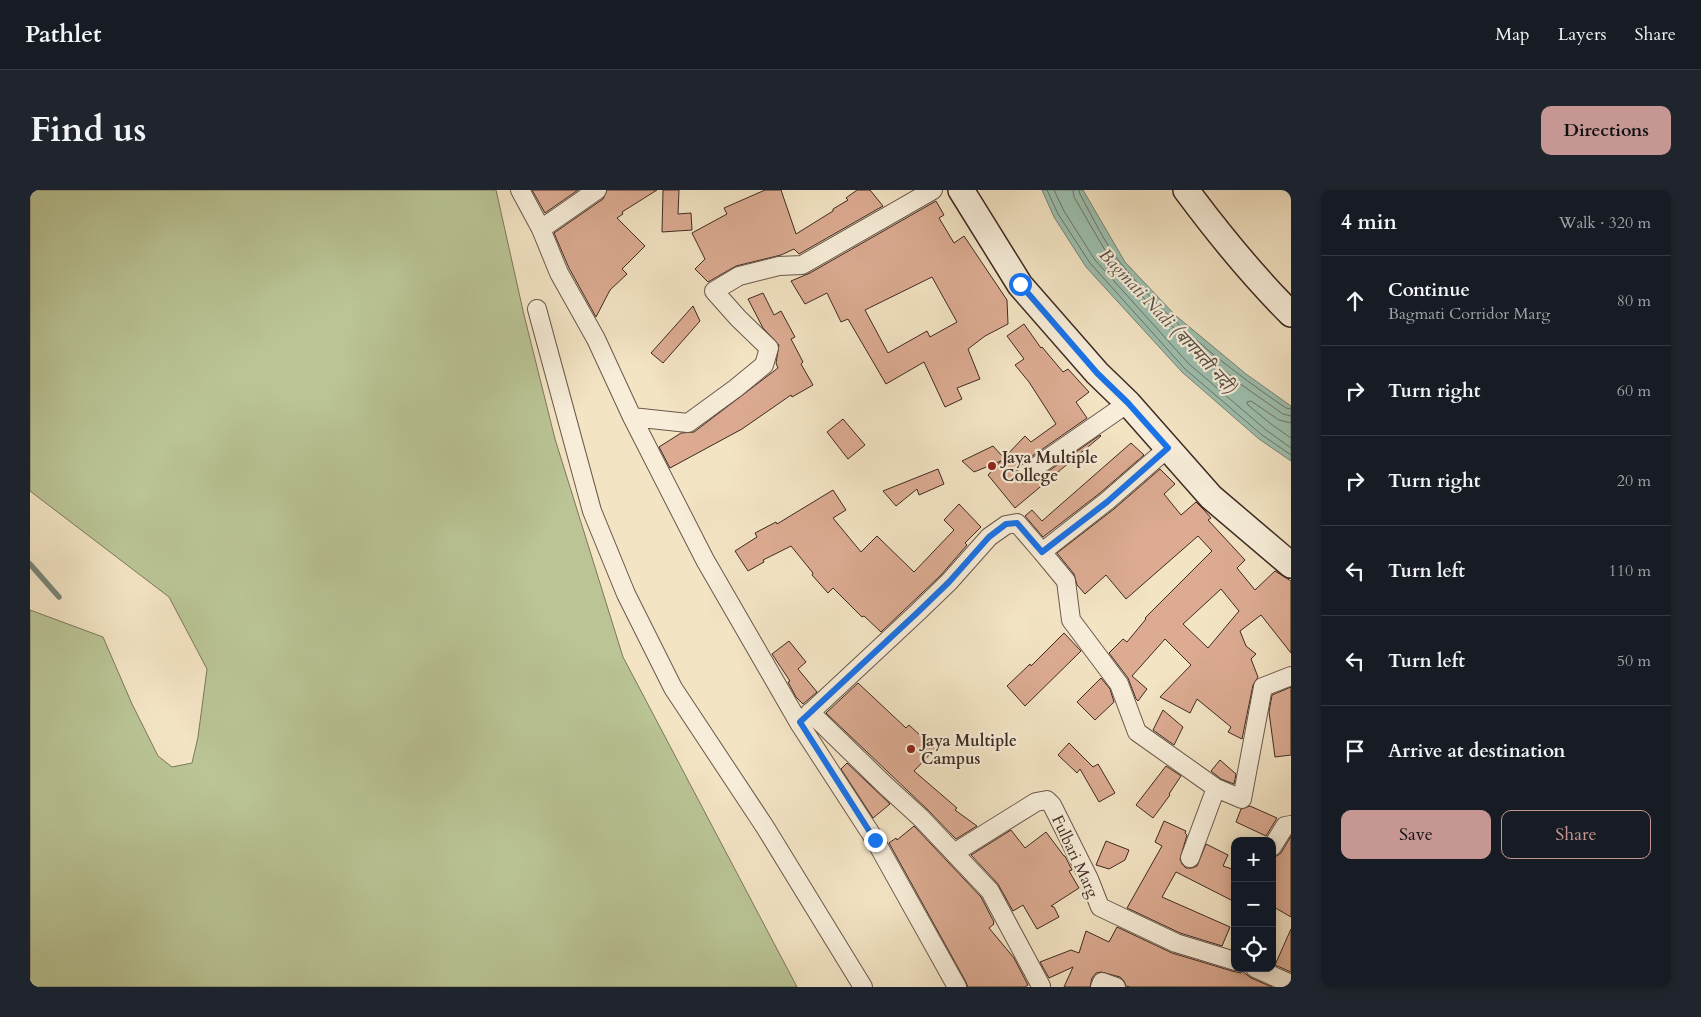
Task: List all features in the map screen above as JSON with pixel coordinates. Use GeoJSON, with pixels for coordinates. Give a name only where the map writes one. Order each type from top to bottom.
{"type":"FeatureCollection","features":[{"type":"Feature","properties":{"kind":"street"},"geometry":{"type":"LineString","coordinates":[[520,190],[541,229],[559,273],[596,339],[632,417],[705,560],[805,717],[957,987]]}},
{"type":"Feature","properties":{"kind":"street"},"geometry":{"type":"LineString","coordinates":[[541,229],[597,190]]}},
{"type":"Feature","properties":{"kind":"street"},"geometry":{"type":"LineString","coordinates":[[632,417],[688,423],[764,365],[769,348],[714,291],[739,276],[779,266],[802,265],[934,190]]}},
{"type":"Feature","properties":{"kind":"street"},"geometry":{"type":"LineString","coordinates":[[961,190],[1020,284],[1097,373],[1128,403],[1211,496],[1291,565]]}},
{"type":"Feature","properties":{"kind":"street"},"geometry":{"type":"LineString","coordinates":[[1186,190],[1227,243],[1291,314]]}},
{"type":"Feature","properties":{"kind":"street"},"geometry":{"type":"LineString","coordinates":[[537,309],[592,511],[626,594],[674,688],[765,827],[863,987]]}},
{"type":"Feature","properties":{"kind":"street"},"geometry":{"type":"LineString","coordinates":[[1027,473],[1128,403]]}},
{"type":"Feature","properties":{"kind":"street"},"geometry":{"type":"LineString","coordinates":[[1042,552],[1107,502],[1168,448]]}},
{"type":"Feature","properties":{"kind":"street"},"geometry":{"type":"LineString","coordinates":[[805,717],[949,582],[989,537],[1006,524],[1017,523],[1066,581],[1071,620],[1119,684],[1137,732],[1216,788],[1242,798],[1263,687],[1291,676]]}},
{"type":"Feature","properties":{"kind":"street"},"geometry":{"type":"LineString","coordinates":[[805,717],[921,818],[990,891],[1041,986]]}},
{"type":"Feature","properties":{"kind":"street"},"geometry":{"type":"LineString","coordinates":[[1190,858],[1216,788]]}},
{"type":"Feature","properties":{"kind":"street","name":"Fulbari Marg"},"geometry":{"type":"LineString","coordinates":[[954,853],[1036,802],[1047,800],[1052,805],[1089,879],[1100,907],[1176,943],[1231,960]]}},
{"type":"Feature","properties":{"kind":"street"},"geometry":{"type":"LineString","coordinates":[[1276,840],[1284,826],[1291,825]]}},
{"type":"Feature","properties":{"kind":"street"},"geometry":{"type":"LineString","coordinates":[[1264,972],[1291,984]]}},
{"type":"Feature","properties":{"kind":"street"},"geometry":{"type":"LineString","coordinates":[[1100,987],[1102,982],[1104,982],[1116,987]]}},
{"type":"Feature","properties":{"kind":"shaded area"},"geometry":{"type":"Polygon","coordinates":[[[30,190],[496,190],[524,315],[555,439],[623,657],[797,987],[30,987],[30,610],[103,637],[132,704],[158,756],[172,767],[192,763],[198,737],[207,669],[169,597],[30,491],[30,190]]]}},
{"type":"Feature","properties":{"kind":"water","name":"Bagmati Nadi (बागमती नदी)"},"geometry":{"type":"Polygon","coordinates":[[[1042,190],[1083,190],[1125,262],[1175,315],[1246,374],[1291,406],[1291,461],[1259,439],[1182,372],[1086,267],[1054,217],[1042,190]]]}},
{"type":"Feature","properties":{"kind":"building"},"geometry":{"type":"Polygon","coordinates":[[[532,190],[578,190],[545,213],[532,190]]]}},
{"type":"Feature","properties":{"kind":"building"},"geometry":{"type":"Polygon","coordinates":[[[607,190],[657,190],[622,212],[623,214],[617,218],[645,246],[622,269],[627,274],[610,290],[596,317],[569,268],[554,233],[603,199],[607,190]]]}},
{"type":"Feature","properties":{"kind":"building"},"geometry":{"type":"Polygon","coordinates":[[[663,190],[679,190],[678,214],[691,213],[692,230],[662,232],[663,190]]]}},
{"type":"Feature","properties":{"kind":"building"},"geometry":{"type":"Polygon","coordinates":[[[765,190],[781,190],[796,234],[833,211],[833,209],[848,200],[846,198],[857,190],[870,190],[883,206],[799,254],[794,249],[781,255],[736,266],[708,282],[695,269],[705,259],[692,233],[727,214],[724,208],[765,190]]]}},
{"type":"Feature","properties":{"kind":"building"},"geometry":{"type":"Polygon","coordinates":[[[936,201],[944,215],[939,218],[954,243],[964,236],[1007,300],[1008,324],[985,336],[968,349],[980,379],[957,388],[962,399],[945,407],[924,362],[886,384],[848,319],[841,322],[827,293],[805,304],[791,281],[810,273],[936,201]],[[932,277],[865,310],[888,353],[927,331],[930,337],[957,322],[932,277]]]}},
{"type":"Feature","properties":{"kind":"building"},"geometry":{"type":"Polygon","coordinates":[[[763,293],[774,315],[781,311],[795,337],[791,339],[803,362],[801,364],[813,385],[792,397],[791,395],[742,429],[670,468],[659,447],[681,433],[694,432],[778,368],[776,363],[779,345],[763,328],[748,299],[763,293]]]}},
{"type":"Feature","properties":{"kind":"building"},"geometry":{"type":"Polygon","coordinates":[[[693,306],[700,321],[663,363],[651,353],[693,306]]]}},
{"type":"Feature","properties":{"kind":"building"},"geometry":{"type":"Polygon","coordinates":[[[1024,324],[1041,348],[1063,372],[1068,369],[1089,392],[1076,402],[1087,418],[1021,464],[1017,469],[1018,479],[1023,483],[1033,482],[1101,436],[1015,508],[988,475],[1001,461],[974,472],[962,461],[993,446],[1004,458],[1025,436],[1031,442],[1056,424],[1029,382],[1015,365],[1024,359],[1007,336],[1024,324]]]}},
{"type":"Feature","properties":{"kind":"building"},"geometry":{"type":"Polygon","coordinates":[[[843,419],[865,445],[848,459],[827,432],[843,419]]]}},
{"type":"Feature","properties":{"kind":"building"},"geometry":{"type":"Polygon","coordinates":[[[1131,443],[1144,455],[1100,493],[1043,537],[1025,516],[1032,510],[1042,521],[1131,443]]]}},
{"type":"Feature","properties":{"kind":"building"},"geometry":{"type":"Polygon","coordinates":[[[938,469],[944,484],[919,495],[917,489],[896,506],[883,491],[938,469]]]}},
{"type":"Feature","properties":{"kind":"building"},"geometry":{"type":"Polygon","coordinates":[[[1160,469],[1175,484],[1164,494],[1181,515],[1196,502],[1204,510],[1211,518],[1208,520],[1245,560],[1237,568],[1255,590],[1275,571],[1291,581],[1291,653],[1261,615],[1240,631],[1246,646],[1256,654],[1251,659],[1258,677],[1253,685],[1242,739],[1228,732],[1231,727],[1197,699],[1190,713],[1160,697],[1191,665],[1165,639],[1132,676],[1147,689],[1138,701],[1128,678],[1109,653],[1123,639],[1127,642],[1145,618],[1212,551],[1198,536],[1126,599],[1106,575],[1085,594],[1077,585],[1074,574],[1057,553],[1114,509],[1160,469]],[[1221,589],[1183,624],[1208,648],[1239,611],[1221,589]]]}},
{"type":"Feature","properties":{"kind":"building"},"geometry":{"type":"Polygon","coordinates":[[[833,490],[846,510],[833,518],[861,552],[877,536],[914,572],[954,530],[944,520],[959,504],[981,527],[965,543],[967,545],[941,575],[881,632],[864,616],[862,617],[833,588],[828,593],[791,546],[763,560],[764,562],[748,571],[735,551],[757,537],[755,533],[776,522],[777,524],[833,490]]]}},
{"type":"Feature","properties":{"kind":"building"},"geometry":{"type":"Polygon","coordinates":[[[1064,633],[1081,651],[1025,706],[1007,686],[1030,664],[1031,666],[1064,633]]]}},
{"type":"Feature","properties":{"kind":"building"},"geometry":{"type":"Polygon","coordinates":[[[789,641],[806,662],[798,669],[817,692],[803,704],[796,697],[788,682],[790,681],[772,654],[789,641]]]}},
{"type":"Feature","properties":{"kind":"building"},"geometry":{"type":"Polygon","coordinates":[[[1101,678],[1110,689],[1114,702],[1095,720],[1077,702],[1101,678]]]}},
{"type":"Feature","properties":{"kind":"building"},"geometry":{"type":"Polygon","coordinates":[[[858,683],[906,728],[909,725],[935,749],[914,771],[957,808],[955,810],[977,826],[956,839],[826,713],[858,683]]]}},
{"type":"Feature","properties":{"kind":"building"},"geometry":{"type":"Polygon","coordinates":[[[1291,687],[1291,755],[1275,757],[1269,712],[1272,695],[1291,687]]]}},
{"type":"Feature","properties":{"kind":"building"},"geometry":{"type":"Polygon","coordinates":[[[1163,710],[1183,727],[1174,745],[1153,730],[1163,710]]]}},
{"type":"Feature","properties":{"kind":"building"},"geometry":{"type":"Polygon","coordinates":[[[1069,743],[1093,767],[1098,764],[1115,793],[1099,802],[1080,769],[1077,773],[1058,755],[1069,743]]]}},
{"type":"Feature","properties":{"kind":"building"},"geometry":{"type":"Polygon","coordinates":[[[1220,760],[1236,774],[1234,784],[1221,779],[1211,771],[1220,760]]]}},
{"type":"Feature","properties":{"kind":"building"},"geometry":{"type":"Polygon","coordinates":[[[847,763],[890,804],[873,818],[841,769],[847,763]]]}},
{"type":"Feature","properties":{"kind":"building"},"geometry":{"type":"Polygon","coordinates":[[[1166,766],[1181,776],[1153,818],[1136,805],[1166,766]]]}},
{"type":"Feature","properties":{"kind":"building"},"geometry":{"type":"Polygon","coordinates":[[[1250,806],[1277,818],[1266,836],[1236,822],[1241,809],[1250,806]]]}},
{"type":"Feature","properties":{"kind":"building"},"geometry":{"type":"Polygon","coordinates":[[[1164,821],[1186,831],[1187,835],[1180,859],[1186,868],[1197,866],[1206,844],[1228,855],[1223,866],[1231,869],[1231,900],[1176,872],[1162,897],[1230,927],[1222,946],[1180,933],[1127,908],[1162,846],[1155,842],[1164,821]]]}},
{"type":"Feature","properties":{"kind":"building"},"geometry":{"type":"Polygon","coordinates":[[[914,826],[981,897],[994,922],[989,928],[1014,958],[1028,985],[1025,987],[968,987],[889,843],[896,838],[897,840],[914,826]]]}},
{"type":"Feature","properties":{"kind":"building"},"geometry":{"type":"Polygon","coordinates":[[[1011,830],[1025,848],[1046,832],[1065,856],[1072,870],[1069,871],[1079,888],[1051,906],[1054,907],[1059,917],[1037,929],[1023,905],[1013,911],[998,884],[971,855],[1011,830]]]}},
{"type":"Feature","properties":{"kind":"building"},"geometry":{"type":"Polygon","coordinates":[[[1291,836],[1291,917],[1276,908],[1276,856],[1281,853],[1291,836]]]}},
{"type":"Feature","properties":{"kind":"building"},"geometry":{"type":"Polygon","coordinates":[[[1106,841],[1129,850],[1125,860],[1109,869],[1096,865],[1106,841]]]}},
{"type":"Feature","properties":{"kind":"building"},"geometry":{"type":"Polygon","coordinates":[[[1117,927],[1172,953],[1231,972],[1243,972],[1251,978],[1272,987],[1130,987],[1126,986],[1120,977],[1101,972],[1096,973],[1092,978],[1090,987],[1064,987],[1073,967],[1049,978],[1040,962],[1071,950],[1079,953],[1086,931],[1109,942],[1117,927]]]}},
{"type":"Feature","properties":{"kind":"building"},"geometry":{"type":"Polygon","coordinates":[[[1291,929],[1291,972],[1276,965],[1291,929]]]}},
{"type":"Feature","properties":{"kind":"waterway"},"geometry":{"type":"LineString","coordinates":[[30,564],[59,597]]}},
{"type":"Feature","properties":{"kind":"place","name":"Jaya Multiple College"},"geometry":{"type":"Point","coordinates":[992,466]}},
{"type":"Feature","properties":{"kind":"place","name":"Jaya Multiple Campus"},"geometry":{"type":"Point","coordinates":[911,749]}},
{"type":"Feature","properties":{"kind":"route"},"geometry":{"type":"LineString","coordinates":[[875,840],[800,722],[918,612],[949,582],[989,537],[1006,524],[1017,523],[1042,552],[1107,502],[1168,448],[1128,403],[1097,373],[1020,284]]}}]}
